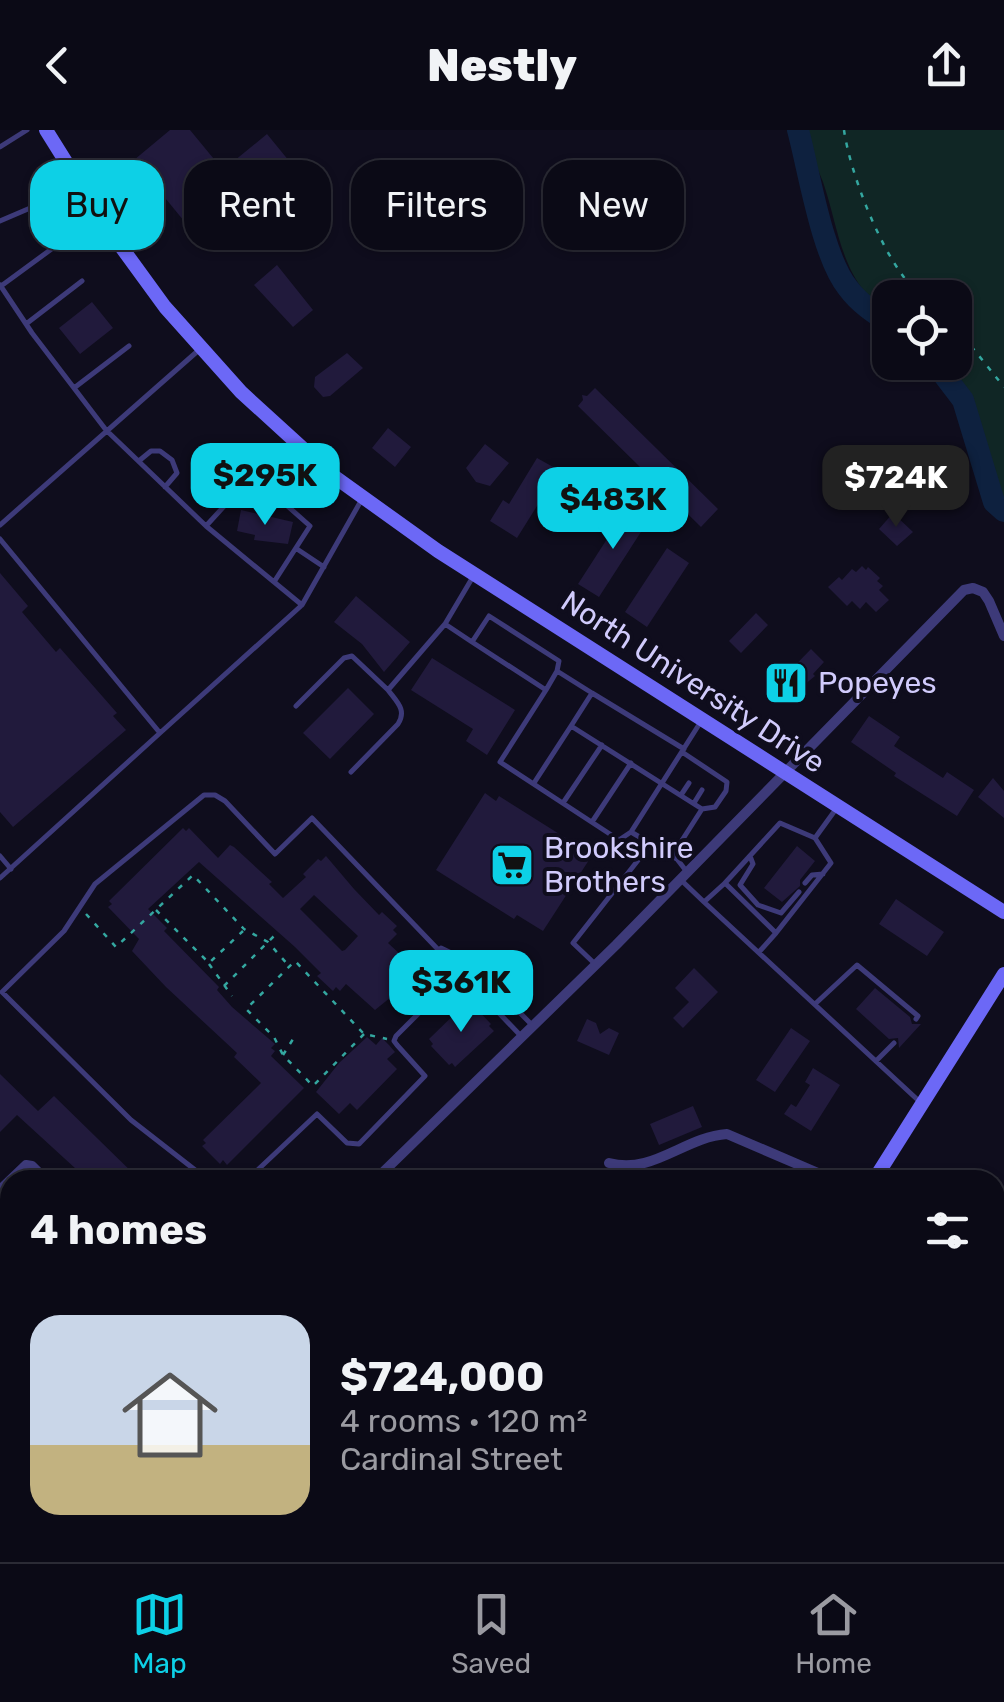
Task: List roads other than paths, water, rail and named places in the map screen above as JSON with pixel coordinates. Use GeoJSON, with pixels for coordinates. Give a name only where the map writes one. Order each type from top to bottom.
{"type":"FeatureCollection","features":[{"type":"Feature","properties":{"kind":"main road","name":"North University Drive"},"geometry":{"type":"LineString","coordinates":[[46,130],[65,160]]}},
{"type":"Feature","properties":{"kind":"main road","name":"North University Drive"},"geometry":{"type":"LineString","coordinates":[[123,250],[200,350],[273,423],[362,498],[474,575],[1004,912]]}},
{"type":"Feature","properties":{"kind":"main road"},"geometry":{"type":"LineString","coordinates":[[880,1170],[1004,974]]}},
{"type":"Feature","properties":{"kind":"street"},"geometry":{"type":"LineString","coordinates":[[385,1170],[596,965],[964,590],[973,588],[986,596],[1004,636]]}},
{"type":"Feature","properties":{"kind":"street"},"geometry":{"type":"LineString","coordinates":[[609,1163],[636,1167],[727,1134],[813,1170]]}},
{"type":"Feature","properties":{"kind":"lane"},"geometry":{"type":"LineString","coordinates":[[0,147],[28,130]]}},
{"type":"Feature","properties":{"kind":"lane"},"geometry":{"type":"LineString","coordinates":[[0,221],[30,208]]}},
{"type":"Feature","properties":{"kind":"lane"},"geometry":{"type":"LineString","coordinates":[[49,250],[0,285],[26,324],[106,430],[206,526],[302,605]]}},
{"type":"Feature","properties":{"kind":"lane"},"geometry":{"type":"LineString","coordinates":[[26,324],[82,281]]}},
{"type":"Feature","properties":{"kind":"lane"},"geometry":{"type":"LineString","coordinates":[[74,388],[129,346]]}},
{"type":"Feature","properties":{"kind":"lane"},"geometry":{"type":"LineString","coordinates":[[0,525],[200,350]]}},
{"type":"Feature","properties":{"kind":"lane"},"geometry":{"type":"LineString","coordinates":[[140,461],[155,451],[172,460],[177,473],[165,487]]}},
{"type":"Feature","properties":{"kind":"lane"},"geometry":{"type":"LineString","coordinates":[[206,526],[248,480],[257,478],[310,526],[274,582]]}},
{"type":"Feature","properties":{"kind":"lane"},"geometry":{"type":"LineString","coordinates":[[0,878],[302,605],[362,498]]}},
{"type":"Feature","properties":{"kind":"lane"},"geometry":{"type":"LineString","coordinates":[[0,539],[160,733]]}},
{"type":"Feature","properties":{"kind":"lane"},"geometry":{"type":"LineString","coordinates":[[297,549],[324,566]]}},
{"type":"Feature","properties":{"kind":"lane"},"geometry":{"type":"LineString","coordinates":[[388,690],[444,624],[474,575]]}},
{"type":"Feature","properties":{"kind":"lane"},"geometry":{"type":"LineString","coordinates":[[472,642],[489,616],[559,661],[546,690],[500,762],[619,840],[631,832],[702,721]]}},
{"type":"Feature","properties":{"kind":"lane"},"geometry":{"type":"LineString","coordinates":[[444,624],[546,690]]}},
{"type":"Feature","properties":{"kind":"lane"},"geometry":{"type":"LineString","coordinates":[[296,706],[344,658],[352,656],[388,690],[402,708],[402,716],[351,772]]}},
{"type":"Feature","properties":{"kind":"lane"},"geometry":{"type":"LineString","coordinates":[[557,671],[683,751],[699,768],[728,782],[726,791],[714,808],[702,809],[571,726]]}},
{"type":"Feature","properties":{"kind":"lane"},"geometry":{"type":"LineString","coordinates":[[534,784],[592,693]]}},
{"type":"Feature","properties":{"kind":"lane"},"geometry":{"type":"LineString","coordinates":[[563,803],[602,745]]}},
{"type":"Feature","properties":{"kind":"lane"},"geometry":{"type":"LineString","coordinates":[[592,822],[631,763]]}},
{"type":"Feature","properties":{"kind":"lane"},"geometry":{"type":"LineString","coordinates":[[682,795],[690,783]]}},
{"type":"Feature","properties":{"kind":"lane"},"geometry":{"type":"LineString","coordinates":[[694,803],[702,790]]}},
{"type":"Feature","properties":{"kind":"lane"},"geometry":{"type":"LineString","coordinates":[[195,1170],[131,1120],[1,993],[64,931],[96,884],[198,799],[210,795],[225,802],[275,854],[312,818],[522,1037]]}},
{"type":"Feature","properties":{"kind":"lane"},"geometry":{"type":"LineString","coordinates":[[815,838],[838,807]]}},
{"type":"Feature","properties":{"kind":"lane"},"geometry":{"type":"LineString","coordinates":[[672,856],[702,809]]}},
{"type":"Feature","properties":{"kind":"lane"},"geometry":{"type":"LineString","coordinates":[[704,902],[780,822],[815,838],[831,863],[759,952]]}},
{"type":"Feature","properties":{"kind":"lane"},"geometry":{"type":"LineString","coordinates":[[631,832],[672,856],[704,902],[922,1103]]}},
{"type":"Feature","properties":{"kind":"lane"},"geometry":{"type":"LineString","coordinates":[[596,965],[572,943],[650,844]]}},
{"type":"Feature","properties":{"kind":"lane"},"geometry":{"type":"LineString","coordinates":[[0,856],[10,869]]}},
{"type":"Feature","properties":{"kind":"lane"},"geometry":{"type":"LineString","coordinates":[[750,856],[753,864],[740,885],[758,905],[781,913],[799,892]]}},
{"type":"Feature","properties":{"kind":"lane"},"geometry":{"type":"LineString","coordinates":[[806,883],[812,875],[822,874]]}},
{"type":"Feature","properties":{"kind":"lane"},"geometry":{"type":"LineString","coordinates":[[725,883],[776,933]]}},
{"type":"Feature","properties":{"kind":"lane"},"geometry":{"type":"LineString","coordinates":[[439,947],[470,962],[533,1026]]}},
{"type":"Feature","properties":{"kind":"lane"},"geometry":{"type":"LineString","coordinates":[[258,1170],[318,1114],[347,1143],[359,1144],[425,1076],[394,1041],[470,962]]}},
{"type":"Feature","properties":{"kind":"lane"},"geometry":{"type":"LineString","coordinates":[[815,1004],[857,965],[918,1016],[916,1019]]}},
{"type":"Feature","properties":{"kind":"lane"},"geometry":{"type":"LineString","coordinates":[[876,1061],[894,1043]]}},
{"type":"Feature","properties":{"kind":"waterway"},"geometry":{"type":"LineString","coordinates":[[798,130],[831,256],[848,288],[872,310]]}},
{"type":"Feature","properties":{"kind":"waterway"},"geometry":{"type":"LineString","coordinates":[[948,380],[963,400],[994,502],[1004,511]]}},
{"type":"Feature","properties":{"kind":"place","name":"Popeyes"},"geometry":{"type":"Point","coordinates":[786,683]}},
{"type":"Feature","properties":{"kind":"place","name":"Brookshire Brothers"},"geometry":{"type":"Point","coordinates":[512,865]}}]}
